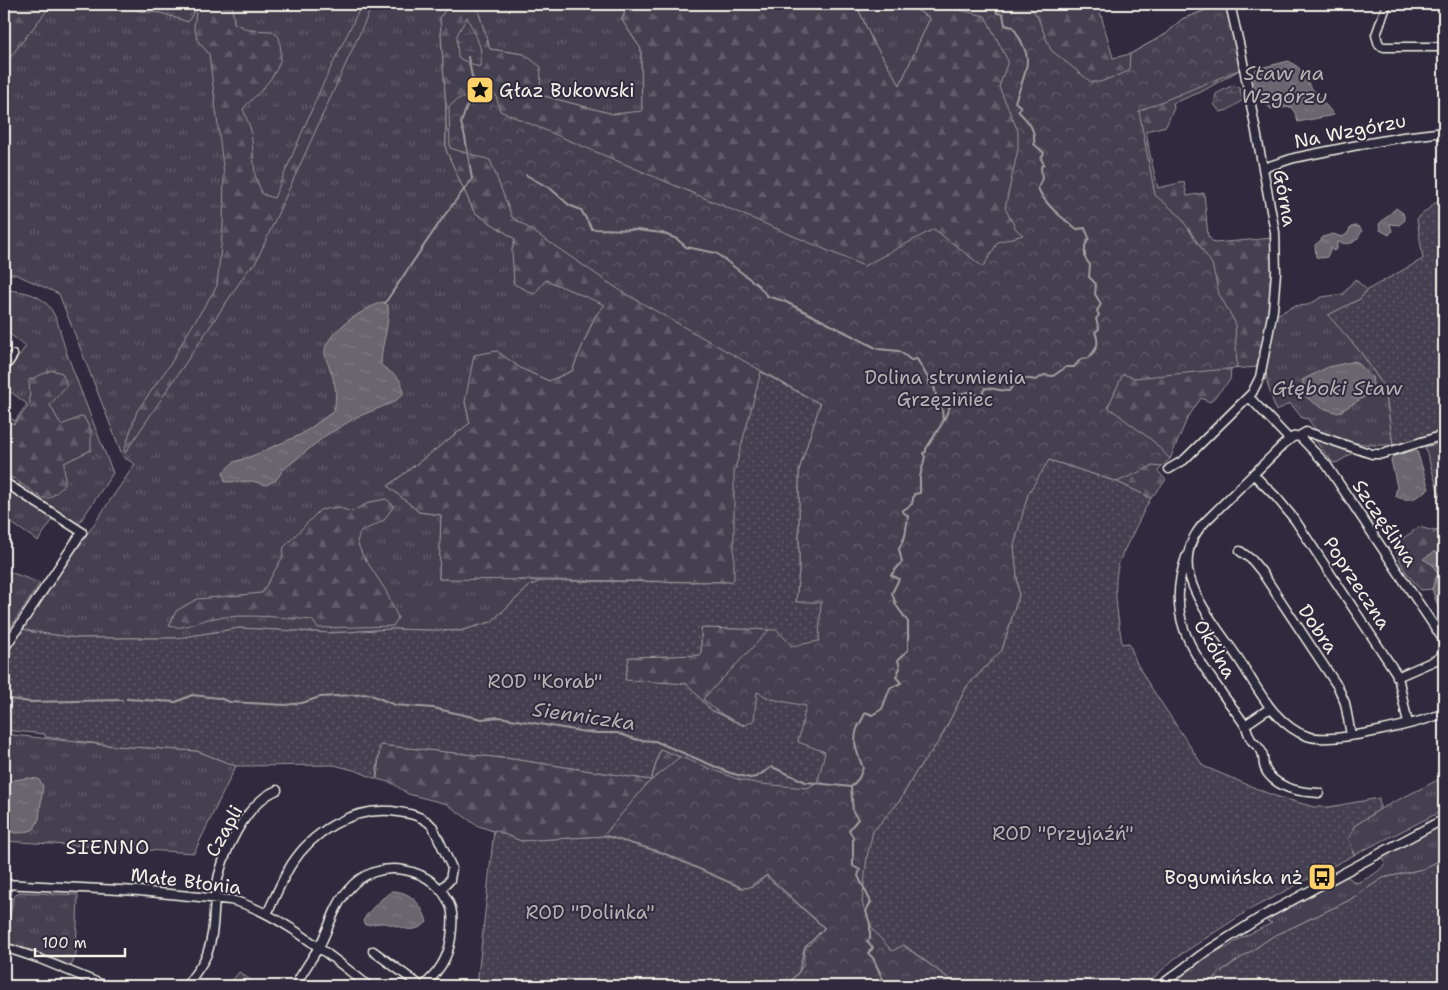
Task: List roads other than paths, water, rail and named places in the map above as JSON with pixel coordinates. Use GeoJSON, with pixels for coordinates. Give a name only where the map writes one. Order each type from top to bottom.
{"type":"FeatureCollection","features":[{"type":"Feature","properties":{"kind":"street","name":"Górna"},"geometry":{"type":"LineString","coordinates":[[1169,468],[1184,460],[1249,397],[1260,377],[1273,310],[1276,284],[1276,240],[1242,52],[1230,4]]}},
{"type":"Feature","properties":{"kind":"street"},"geometry":{"type":"LineString","coordinates":[[1387,4],[1376,36],[1379,45],[1384,47],[1444,47]]}},
{"type":"Feature","properties":{"kind":"street","name":"Na Wzgórzu"},"geometry":{"type":"LineString","coordinates":[[1263,168],[1294,158],[1353,146],[1444,132]]}},
{"type":"Feature","properties":{"kind":"street"},"geometry":{"type":"LineString","coordinates":[[4,369],[13,355]]}},
{"type":"Feature","properties":{"kind":"street"},"geometry":{"type":"LineString","coordinates":[[1249,397],[1289,439],[1306,432],[1372,454],[1382,454],[1444,435]]}},
{"type":"Feature","properties":{"kind":"street","name":"Szczęśliwa"},"geometry":{"type":"LineString","coordinates":[[1299,436],[1326,464],[1444,641]]}},
{"type":"Feature","properties":{"kind":"street","name":"Okólna"},"geometry":{"type":"LineString","coordinates":[[1289,439],[1202,525],[1193,539],[1181,572],[1178,608],[1183,629],[1192,648],[1245,725],[1253,742],[1261,749],[1263,766],[1273,779],[1283,786],[1293,790],[1319,793]]}},
{"type":"Feature","properties":{"kind":"street","name":"Poprzeczna"},"geometry":{"type":"LineString","coordinates":[[1253,474],[1286,509],[1299,526],[1397,677],[1408,724]]}},
{"type":"Feature","properties":{"kind":"street"},"geometry":{"type":"LineString","coordinates":[[4,482],[82,532],[4,649]]}},
{"type":"Feature","properties":{"kind":"street","name":"Dobra"},"geometry":{"type":"LineString","coordinates":[[1240,551],[1252,560],[1261,571],[1338,687],[1345,703],[1351,735]]}},
{"type":"Feature","properties":{"kind":"street","name":"Okólna"},"geometry":{"type":"LineString","coordinates":[[1188,552],[1189,574],[1197,595],[1270,708],[1289,727],[1306,736],[1323,739],[1408,724],[1444,713]]}},
{"type":"Feature","properties":{"kind":"street"},"geometry":{"type":"LineString","coordinates":[[1397,677],[1436,660],[1444,654]]}},
{"type":"Feature","properties":{"kind":"street"},"geometry":{"type":"LineString","coordinates":[[1245,725],[1270,708]]}},
{"type":"Feature","properties":{"kind":"street","name":"Czapli"},"geometry":{"type":"LineString","coordinates":[[186,986],[207,954],[212,932],[215,898],[223,863],[236,834],[259,802],[267,794],[277,790]]}},
{"type":"Feature","properties":{"kind":"street"},"geometry":{"type":"LineString","coordinates":[[267,914],[291,866],[305,847],[340,821],[353,815],[372,812],[386,811],[412,814],[429,823],[452,868],[450,880],[440,890]]}},
{"type":"Feature","properties":{"kind":"street"},"geometry":{"type":"LineString","coordinates":[[1160,986],[1201,955],[1267,913],[1444,819]]}},
{"type":"Feature","properties":{"kind":"street"},"geometry":{"type":"LineString","coordinates":[[295,986],[318,948],[348,890],[364,876],[378,871],[404,870],[425,878],[440,890],[448,903],[452,916],[450,944],[439,970],[422,986],[374,951]]}},
{"type":"Feature","properties":{"kind":"street"},"geometry":{"type":"LineString","coordinates":[[4,918],[5,884]]}},
{"type":"Feature","properties":{"kind":"street","name":"Małe Błonia"},"geometry":{"type":"LineString","coordinates":[[5,884],[131,891],[215,898],[243,903],[267,914],[318,948],[369,986]]}},
{"type":"Feature","properties":{"kind":"street"},"geometry":{"type":"LineString","coordinates":[[4,947],[47,961],[106,986]]}},
{"type":"Feature","properties":{"kind":"water","name":"Staw na Wzgórzu"},"geometry":{"type":"Polygon","coordinates":[[[1289,61],[1299,68],[1310,86],[1334,115],[1298,122],[1291,107],[1271,109],[1266,99],[1257,99],[1253,74],[1256,69],[1289,61]]]}},
{"type":"Feature","properties":{"kind":"water"},"geometry":{"type":"Polygon","coordinates":[[[1396,208],[1403,213],[1405,220],[1399,225],[1390,224],[1392,231],[1389,235],[1380,230],[1379,224],[1396,208]]]}},
{"type":"Feature","properties":{"kind":"water"},"geometry":{"type":"Polygon","coordinates":[[[1356,226],[1362,231],[1352,243],[1337,242],[1337,249],[1333,251],[1331,248],[1327,257],[1316,257],[1315,245],[1323,237],[1333,234],[1342,237],[1347,234],[1351,227],[1356,226]]]}},
{"type":"Feature","properties":{"kind":"water"},"geometry":{"type":"Polygon","coordinates":[[[383,302],[388,305],[388,313],[381,365],[399,380],[403,388],[403,394],[394,402],[357,417],[325,436],[283,470],[276,480],[266,485],[252,481],[225,482],[223,472],[234,462],[302,434],[334,411],[335,385],[325,356],[326,346],[330,338],[356,315],[383,302]]]}},
{"type":"Feature","properties":{"kind":"water","name":"Głęboki Staw"},"geometry":{"type":"Polygon","coordinates":[[[1356,361],[1372,377],[1374,391],[1338,413],[1320,407],[1306,397],[1302,380],[1328,367],[1356,361]]]}},
{"type":"Feature","properties":{"kind":"water"},"geometry":{"type":"Polygon","coordinates":[[[1417,451],[1429,489],[1417,497],[1409,499],[1400,498],[1395,496],[1397,487],[1391,460],[1394,456],[1417,451]]]}},
{"type":"Feature","properties":{"kind":"water"},"geometry":{"type":"Polygon","coordinates":[[[1434,552],[1444,555],[1444,622],[1432,589],[1438,573],[1433,565],[1423,559],[1434,552]]]}},
{"type":"Feature","properties":{"kind":"water"},"geometry":{"type":"Polygon","coordinates":[[[38,779],[43,786],[39,819],[34,829],[22,833],[11,832],[4,828],[4,787],[14,780],[38,779]]]}},
{"type":"Feature","properties":{"kind":"water"},"geometry":{"type":"Polygon","coordinates":[[[392,891],[405,893],[415,900],[427,922],[415,929],[379,923],[365,925],[363,921],[368,913],[392,891]]]}},
{"type":"Feature","properties":{"kind":"waterway"},"geometry":{"type":"LineString","coordinates":[[886,986],[873,958],[868,953],[873,948],[867,941],[870,939],[870,924],[866,911],[871,902],[858,876],[860,870],[853,866],[853,837],[849,830],[858,819],[853,812],[851,787],[859,778],[863,768],[855,744],[857,729],[865,712],[872,715],[882,709],[890,688],[901,683],[896,677],[900,668],[898,660],[908,650],[908,622],[896,605],[892,593],[899,579],[891,575],[902,562],[899,549],[905,536],[908,516],[902,511],[912,504],[914,494],[920,493],[920,477],[925,457],[923,453],[926,452],[943,422],[955,395],[968,392],[981,396],[985,388],[1009,391],[1014,384],[1019,385],[1023,378],[1036,380],[1044,375],[1053,376],[1066,367],[1074,367],[1081,359],[1089,358],[1094,351],[1097,346],[1095,332],[1099,329],[1096,319],[1099,315],[1097,311],[1101,304],[1095,294],[1096,284],[1089,277],[1090,265],[1085,258],[1085,246],[1089,238],[1085,228],[1077,229],[1054,211],[1038,188],[1042,178],[1041,167],[1044,164],[1041,159],[1044,153],[1034,144],[1034,134],[1028,122],[1018,111],[1021,107],[1015,102],[1026,71],[1027,56],[1015,30],[1013,27],[1005,25],[1003,14],[997,13],[995,4]]}},
{"type":"Feature","properties":{"kind":"waterway"},"geometry":{"type":"LineString","coordinates":[[385,303],[444,216],[472,179],[461,123],[474,86],[468,57]]}},
{"type":"Feature","properties":{"kind":"waterway"},"geometry":{"type":"LineString","coordinates":[[526,175],[551,189],[569,205],[581,210],[592,229],[637,230],[662,233],[677,239],[686,247],[716,253],[759,286],[767,296],[784,301],[878,349],[899,351],[911,360],[917,359],[929,380],[929,384],[934,386],[936,396],[942,408],[943,422]]}},
{"type":"Feature","properties":{"kind":"waterway","name":"Sienniczka"},"geometry":{"type":"LineString","coordinates":[[127,699],[176,702],[192,695],[219,698],[230,702],[285,705],[302,703],[320,697],[369,694],[395,705],[433,708],[482,719],[499,717],[580,731],[617,733],[638,740],[655,741],[730,773],[750,778],[756,777],[772,767],[806,782],[851,787]]}},
{"type":"Feature","properties":{"kind":"waterway","name":"Sienniczka"},"geometry":{"type":"LineString","coordinates":[[4,698],[30,702],[122,700]]}},
{"type":"Feature","properties":{"kind":"place","name":"Głaz Bukowski"},"geometry":{"type":"Point","coordinates":[480,90]}},
{"type":"Feature","properties":{"kind":"place","name":"Bogumińska nż"},"geometry":{"type":"Point","coordinates":[1322,877]}},
{"type":"Feature","properties":{"kind":"district","name":"SIENNO"},"geometry":{"type":"Point","coordinates":[108,847]}},
{"type":"Feature","properties":{"kind":"park label","name":"Dolina strumienia Grzęziniec"},"geometry":{"type":"Point","coordinates":[945,388]}},
{"type":"Feature","properties":{"kind":"park label","name":"ROD \"Korab\""},"geometry":{"type":"Point","coordinates":[545,681]}},
{"type":"Feature","properties":{"kind":"park label","name":"ROD \"Przyjaźń\""},"geometry":{"type":"Point","coordinates":[1063,833]}},
{"type":"Feature","properties":{"kind":"park label","name":"ROD \"Dolinka\""},"geometry":{"type":"Point","coordinates":[590,912]}}]}
